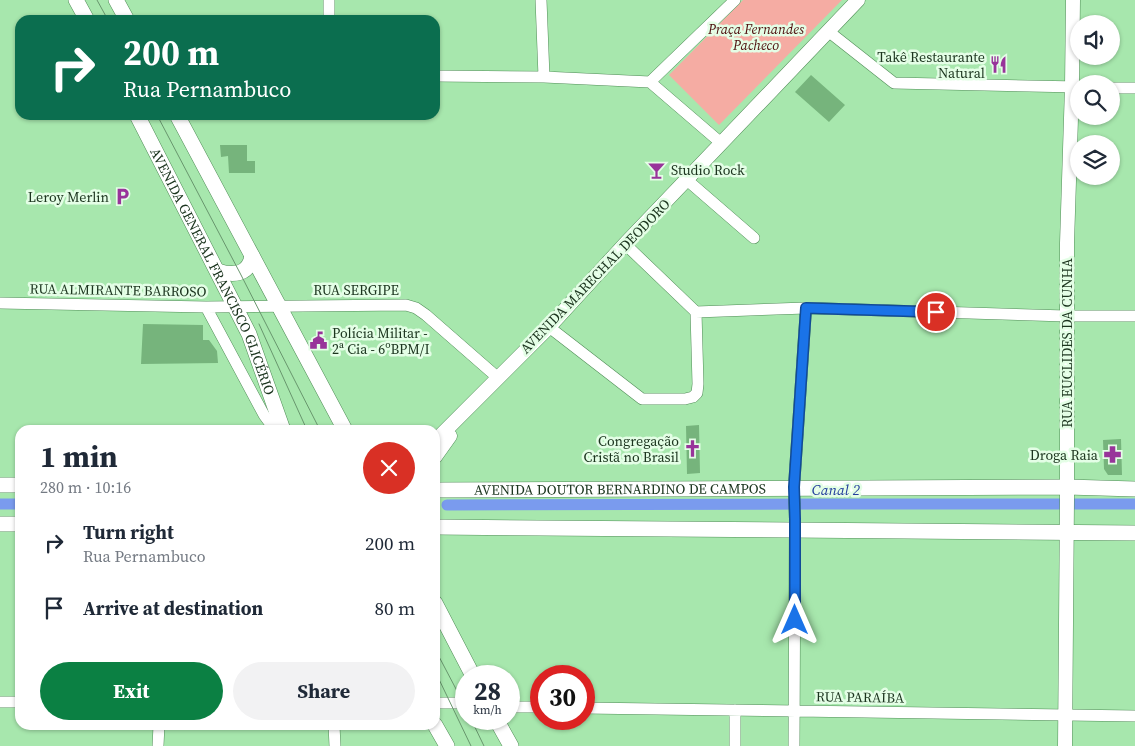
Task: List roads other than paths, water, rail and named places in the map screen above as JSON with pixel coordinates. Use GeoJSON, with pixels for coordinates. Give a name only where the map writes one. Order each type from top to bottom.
{"type":"FeatureCollection","features":[{"type":"Feature","properties":{"kind":"main road"},"geometry":{"type":"LineString","coordinates":[[76,0],[84,15]]}},
{"type":"Feature","properties":{"kind":"main road"},"geometry":{"type":"LineString","coordinates":[[116,0],[124,15]]}},
{"type":"Feature","properties":{"kind":"main road","name":"AVENIDA GENERAL FRANCISCO GLICÉRIO"},"geometry":{"type":"LineString","coordinates":[[139,120],[254,344],[281,425]]}},
{"type":"Feature","properties":{"kind":"main road"},"geometry":{"type":"LineString","coordinates":[[180,120],[342,425]]}},
{"type":"Feature","properties":{"kind":"main road"},"geometry":{"type":"LineString","coordinates":[[218,271],[229,275],[240,273],[248,267],[252,256]]}},
{"type":"Feature","properties":{"kind":"main road"},"geometry":{"type":"LineString","coordinates":[[0,485],[15,485]]}},
{"type":"Feature","properties":{"kind":"main road","name":"AVENIDA DOUTOR BERNARDINO DE CAMPOS"},"geometry":{"type":"LineString","coordinates":[[440,490],[1067,494],[1135,489]]}},
{"type":"Feature","properties":{"kind":"main road"},"geometry":{"type":"LineString","coordinates":[[0,524],[15,524]]}},
{"type":"Feature","properties":{"kind":"main road"},"geometry":{"type":"LineString","coordinates":[[440,524],[1067,527],[1135,533]]}},
{"type":"Feature","properties":{"kind":"main road"},"geometry":{"type":"LineString","coordinates":[[440,613],[467,665]]}},
{"type":"Feature","properties":{"kind":"main road"},"geometry":{"type":"LineString","coordinates":[[438,730],[446,746]]}},
{"type":"Feature","properties":{"kind":"main road"},"geometry":{"type":"LineString","coordinates":[[502,730],[511,746]]}},
{"type":"Feature","properties":{"kind":"street"},"geometry":{"type":"LineString","coordinates":[[329,0],[329,15]]}},
{"type":"Feature","properties":{"kind":"street"},"geometry":{"type":"LineString","coordinates":[[541,0],[544,77]]}},
{"type":"Feature","properties":{"kind":"street"},"geometry":{"type":"LineString","coordinates":[[650,82],[735,0]]}},
{"type":"Feature","properties":{"kind":"street","name":"AVENIDA MARECHAL DEODORO"},"geometry":{"type":"LineString","coordinates":[[440,436],[549,326],[858,0]]}},
{"type":"Feature","properties":{"kind":"street","name":"RUA EUCLIDES DA CUNHA"},"geometry":{"type":"LineString","coordinates":[[1073,0],[1076,75]]}},
{"type":"Feature","properties":{"kind":"street"},"geometry":{"type":"LineString","coordinates":[[828,31],[894,83],[1070,87]]}},
{"type":"Feature","properties":{"kind":"street"},"geometry":{"type":"LineString","coordinates":[[440,76],[544,77],[650,82],[721,144]]}},
{"type":"Feature","properties":{"kind":"street"},"geometry":{"type":"LineString","coordinates":[[1120,88],[1135,88]]}},
{"type":"Feature","properties":{"kind":"street","name":"RUA EUCLIDES DA CUNHA"},"geometry":{"type":"LineString","coordinates":[[1065,746],[1067,527],[1066,243],[1074,125]]}},
{"type":"Feature","properties":{"kind":"street"},"geometry":{"type":"LineString","coordinates":[[687,180],[754,238]]}},
{"type":"Feature","properties":{"kind":"street"},"geometry":{"type":"LineString","coordinates":[[549,326],[642,399],[684,399],[692,397],[697,393],[696,312],[625,244]]}},
{"type":"Feature","properties":{"kind":"street","name":"RUA ALMIRANTE BARROSO"},"geometry":{"type":"LineString","coordinates":[[0,303],[236,306]]}},
{"type":"Feature","properties":{"kind":"street","name":"RUA SERGIPE"},"geometry":{"type":"LineString","coordinates":[[236,306],[412,306],[426,314],[497,377]]}},
{"type":"Feature","properties":{"kind":"street"},"geometry":{"type":"LineString","coordinates":[[206,307],[264,415],[271,425]]}},
{"type":"Feature","properties":{"kind":"street"},"geometry":{"type":"LineString","coordinates":[[794,746],[794,493],[806,308]]}},
{"type":"Feature","properties":{"kind":"street"},"geometry":{"type":"LineString","coordinates":[[696,312],[806,308],[1066,316],[1135,316]]}},
{"type":"Feature","properties":{"kind":"street"},"geometry":{"type":"LineString","coordinates":[[440,450],[474,403]]}},
{"type":"Feature","properties":{"kind":"street"},"geometry":{"type":"LineString","coordinates":[[0,702],[15,702]]}},
{"type":"Feature","properties":{"kind":"street"},"geometry":{"type":"LineString","coordinates":[[440,703],[455,703]]}},
{"type":"Feature","properties":{"kind":"street","name":"RUA PARAÍBA"},"geometry":{"type":"LineString","coordinates":[[595,708],[1135,716]]}},
{"type":"Feature","properties":{"kind":"street"},"geometry":{"type":"LineString","coordinates":[[735,746],[736,710]]}},
{"type":"Feature","properties":{"kind":"street"},"geometry":{"type":"LineString","coordinates":[[158,746],[159,730]]}},
{"type":"Feature","properties":{"kind":"street"},"geometry":{"type":"LineString","coordinates":[[334,730],[335,746]]}},
{"type":"Feature","properties":{"kind":"waterway","name":"Canal 2"},"geometry":{"type":"LineString","coordinates":[[0,504],[15,504]]}},
{"type":"Feature","properties":{"kind":"waterway","name":"Canal 2"},"geometry":{"type":"LineString","coordinates":[[447,505],[1135,504]]}},
{"type":"Feature","properties":{"kind":"tram line"},"geometry":{"type":"LineString","coordinates":[[97,0],[105,15]]}},
{"type":"Feature","properties":{"kind":"tram line"},"geometry":{"type":"LineString","coordinates":[[160,120],[317,425]]}},
{"type":"Feature","properties":{"kind":"tram line"},"geometry":{"type":"LineString","coordinates":[[259,324],[305,425]]}},
{"type":"Feature","properties":{"kind":"tram line"},"geometry":{"type":"LineString","coordinates":[[440,659],[455,687]]}},
{"type":"Feature","properties":{"kind":"tram line"},"geometry":{"type":"LineString","coordinates":[[440,681],[471,746]]}},
{"type":"Feature","properties":{"kind":"tram line"},"geometry":{"type":"LineString","coordinates":[[476,730],[484,746]]}},
{"type":"Feature","properties":{"kind":"place","name":"Takê Restaurante Natural"},"geometry":{"type":"Point","coordinates":[999,65]}},
{"type":"Feature","properties":{"kind":"place","name":"Studio Rock"},"geometry":{"type":"Point","coordinates":[657,170]}},
{"type":"Feature","properties":{"kind":"place","name":"Leroy Merlin"},"geometry":{"type":"Point","coordinates":[123,197]}},
{"type":"Feature","properties":{"kind":"place","name":"Polícia Militar - 2ª Cia - 6ºBPM/I"},"geometry":{"type":"Point","coordinates":[318,341]}},
{"type":"Feature","properties":{"kind":"place","name":"Congregação Cristã no Brasil"},"geometry":{"type":"Point","coordinates":[693,449]}},
{"type":"Feature","properties":{"kind":"place","name":"Droga Raia"},"geometry":{"type":"Point","coordinates":[1112,455]}},
{"type":"Feature","properties":{"kind":"park label","name":"Praça Fernandes Pacheco"},"geometry":{"type":"Point","coordinates":[756,38]}}]}
